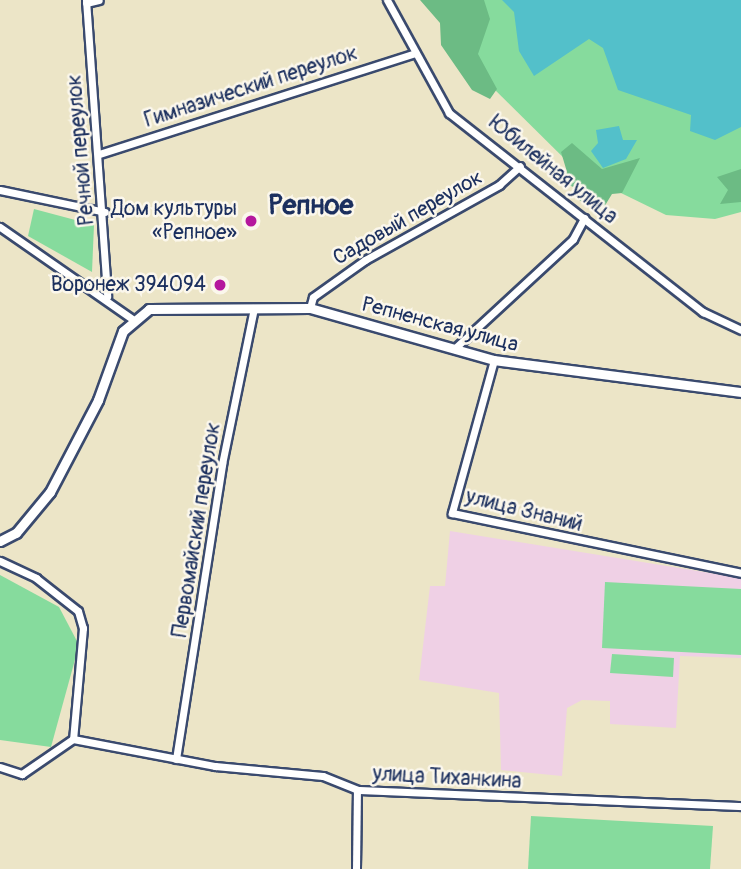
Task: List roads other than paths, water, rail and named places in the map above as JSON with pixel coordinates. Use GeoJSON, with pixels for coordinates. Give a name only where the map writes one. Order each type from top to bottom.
{"type":"FeatureCollection","features":[{"type":"Feature","properties":{"kind":"street"},"geometry":{"type":"LineString","coordinates":[[86,2],[99,0]]}},
{"type":"Feature","properties":{"kind":"street","name":"Юбилейная улица"},"geometry":{"type":"LineString","coordinates":[[387,0],[449,113],[703,312],[741,330]]}},
{"type":"Feature","properties":{"kind":"street","name":"Речной переулок"},"geometry":{"type":"LineString","coordinates":[[86,2],[105,212],[107,296]]}},
{"type":"Feature","properties":{"kind":"street","name":"Гимназический переулок"},"geometry":{"type":"LineString","coordinates":[[99,154],[415,53]]}},
{"type":"Feature","properties":{"kind":"street","name":"Садовый переулок"},"geometry":{"type":"LineString","coordinates":[[310,308],[313,297],[499,185],[520,166]]}},
{"type":"Feature","properties":{"kind":"street"},"geometry":{"type":"LineString","coordinates":[[0,190],[105,212]]}},
{"type":"Feature","properties":{"kind":"street"},"geometry":{"type":"LineString","coordinates":[[454,349],[573,239],[584,218]]}},
{"type":"Feature","properties":{"kind":"street"},"geometry":{"type":"LineString","coordinates":[[0,227],[107,296],[131,318],[50,492],[16,533],[0,541]]}},
{"type":"Feature","properties":{"kind":"street","name":"Первомайский переулок"},"geometry":{"type":"LineString","coordinates":[[176,759],[222,464],[254,308]]}},
{"type":"Feature","properties":{"kind":"street","name":"Репненская улица"},"geometry":{"type":"LineString","coordinates":[[131,318],[149,309],[310,308],[494,360],[741,392]]}},
{"type":"Feature","properties":{"kind":"street","name":"улица Знаний"},"geometry":{"type":"LineString","coordinates":[[494,360],[452,513],[741,573]]}},
{"type":"Feature","properties":{"kind":"street"},"geometry":{"type":"LineString","coordinates":[[0,561],[36,578],[78,611],[83,628],[73,739],[22,774],[0,767]]}},
{"type":"Feature","properties":{"kind":"street","name":"улица Тиханкина"},"geometry":{"type":"LineString","coordinates":[[73,739],[176,759],[323,776],[357,790],[741,806]]}},
{"type":"Feature","properties":{"kind":"street"},"geometry":{"type":"LineString","coordinates":[[356,869],[357,790]]}},
{"type":"Feature","properties":{"kind":"water"},"geometry":{"type":"Polygon","coordinates":[[[502,0],[741,0],[741,127],[715,140],[690,131],[691,115],[618,90],[603,48],[589,39],[534,76],[519,51],[514,12],[502,0]]]}},
{"type":"Feature","properties":{"kind":"water"},"geometry":{"type":"Polygon","coordinates":[[[619,126],[623,140],[637,140],[626,159],[603,168],[591,151],[598,143],[596,130],[619,126]]]}},
{"type":"Feature","properties":{"kind":"place","name":"Дом культуры «Репное»"},"geometry":{"type":"Point","coordinates":[251,221]}},
{"type":"Feature","properties":{"kind":"place","name":"Воронеж 394094"},"geometry":{"type":"Point","coordinates":[220,285]}},
{"type":"Feature","properties":{"kind":"district","name":"Репное"},"geometry":{"type":"Point","coordinates":[311,206]}}]}
